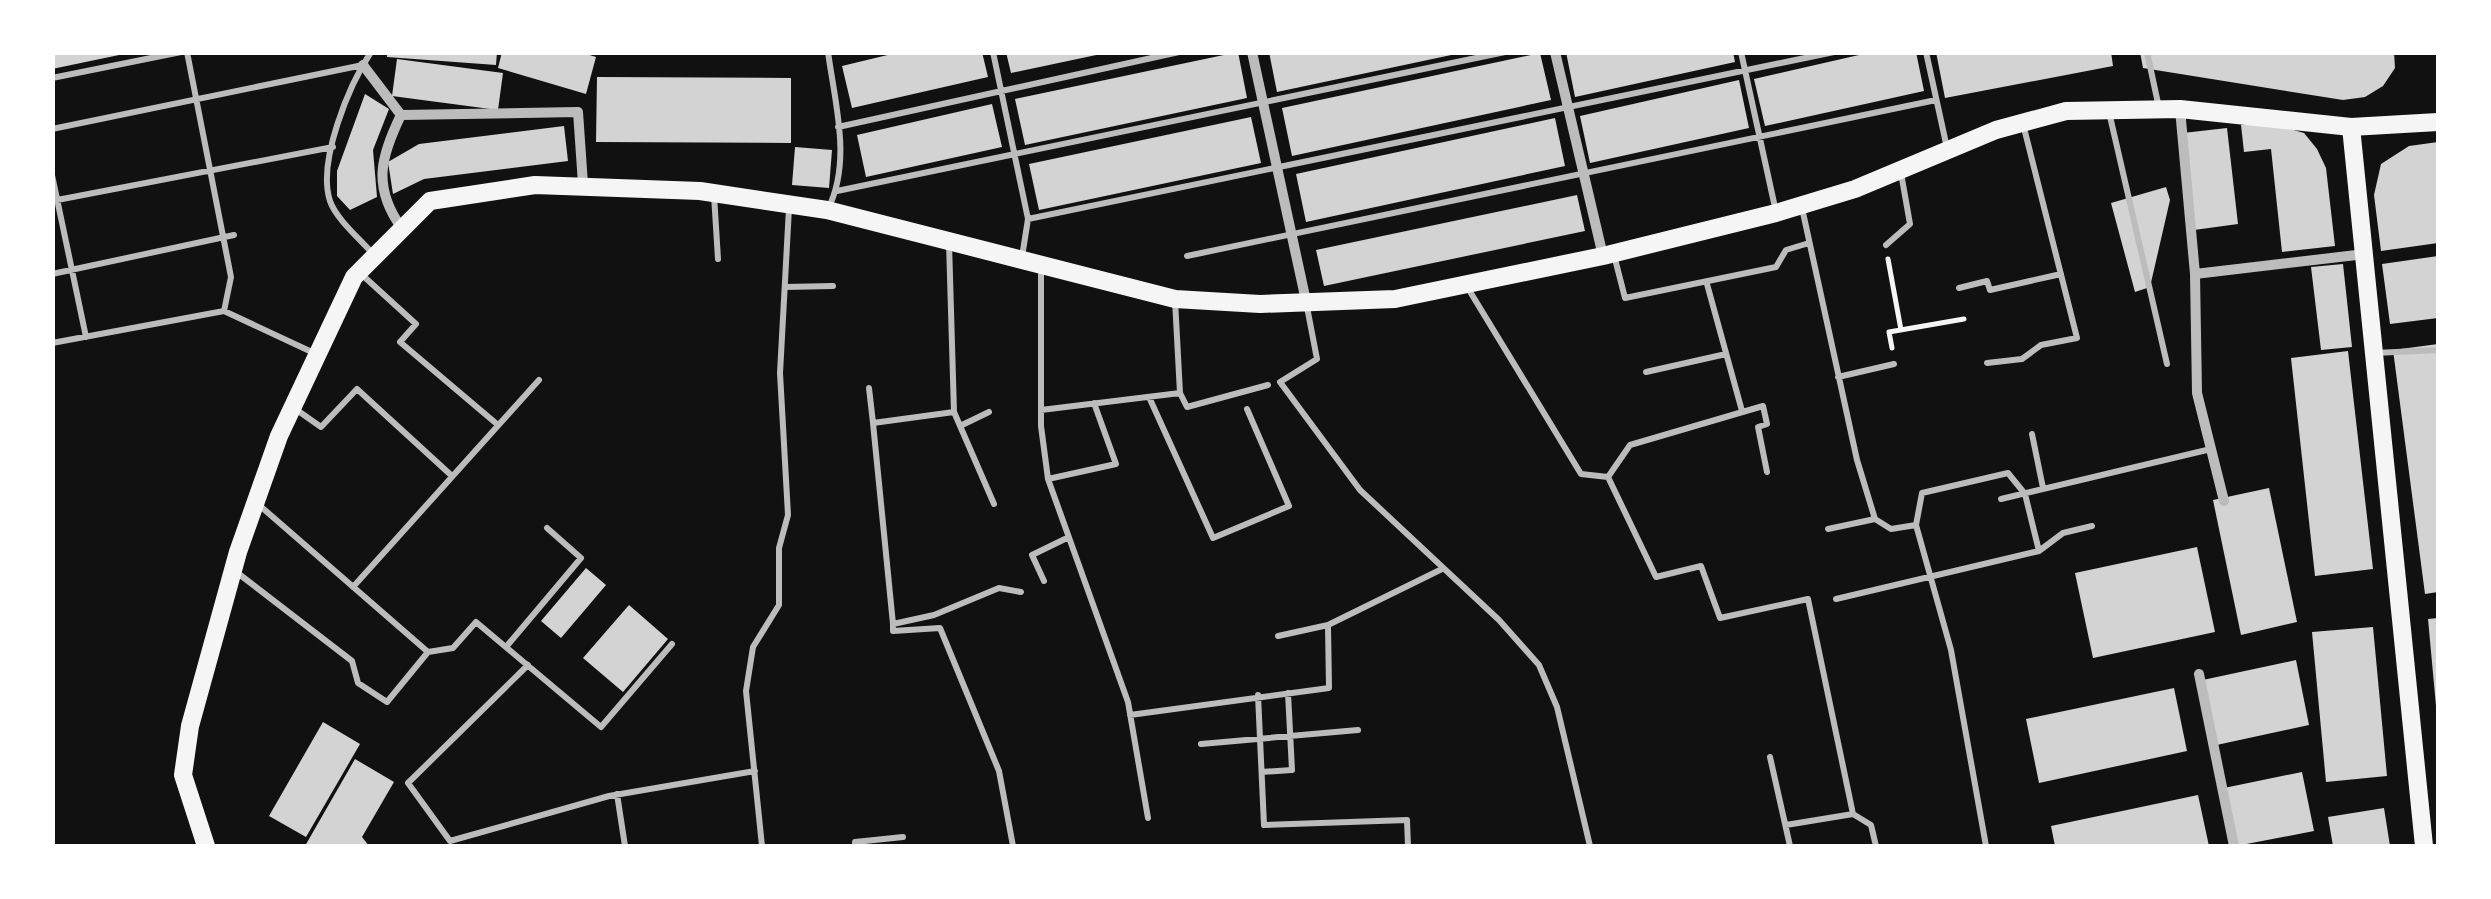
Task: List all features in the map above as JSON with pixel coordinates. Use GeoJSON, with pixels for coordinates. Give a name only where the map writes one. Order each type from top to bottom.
{"type":"FeatureCollection","features":[{"type":"Feature","properties":{"kind":"main road"},"geometry":{"type":"LineString","coordinates":[[206,846],[183,774],[190,726],[233,569],[256,502],[293,407],[359,272],[430,202],[457,195],[583,184],[714,194],[828,210],[1175,299],[1260,304],[1395,299],[1608,255],[1776,213],[1901,169],[1947,148],[2066,111],[2180,108],[2351,127],[2438,122]]}},
{"type":"Feature","properties":{"kind":"main road"},"geometry":{"type":"LineString","coordinates":[[2351,127],[2424,846]]}},
{"type":"Feature","properties":{"kind":"street"},"geometry":{"type":"LineString","coordinates":[[1252,52],[1306,301]]}},
{"type":"Feature","properties":{"kind":"street"},"geometry":{"type":"LineString","coordinates":[[1555,52],[1608,255]]}},
{"type":"Feature","properties":{"kind":"street"},"geometry":{"type":"LineString","coordinates":[[363,65],[402,115]]}},
{"type":"Feature","properties":{"kind":"street"},"geometry":{"type":"LineString","coordinates":[[2180,108],[2195,274],[2197,393],[2224,501]]}},
{"type":"Feature","properties":{"kind":"street"},"geometry":{"type":"LineString","coordinates":[[402,115],[578,112],[583,184]]}},
{"type":"Feature","properties":{"kind":"street"},"geometry":{"type":"LineString","coordinates":[[402,115],[381,157],[389,210],[402,227]]}},
{"type":"Feature","properties":{"kind":"street"},"geometry":{"type":"LineString","coordinates":[[2195,274],[2364,254]]}},
{"type":"Feature","properties":{"kind":"street"},"geometry":{"type":"LineString","coordinates":[[2199,674],[2234,846]]}},
{"type":"Feature","properties":{"kind":"lane"},"geometry":{"type":"LineString","coordinates":[[52,78],[184,52],[232,278],[224,311]]}},
{"type":"Feature","properties":{"kind":"lane"},"geometry":{"type":"LineString","coordinates":[[371,52],[354,79],[325,172],[330,204],[374,255]]}},
{"type":"Feature","properties":{"kind":"lane"},"geometry":{"type":"LineString","coordinates":[[828,52],[838,127],[837,190],[828,210]]}},
{"type":"Feature","properties":{"kind":"lane"},"geometry":{"type":"LineString","coordinates":[[993,52],[1028,219],[1022,258]]}},
{"type":"Feature","properties":{"kind":"lane"},"geometry":{"type":"LineString","coordinates":[[838,127],[1179,52]]}},
{"type":"Feature","properties":{"kind":"lane"},"geometry":{"type":"LineString","coordinates":[[837,190],[1505,52]]}},
{"type":"Feature","properties":{"kind":"lane"},"geometry":{"type":"LineString","coordinates":[[1741,52],[1776,213]]}},
{"type":"Feature","properties":{"kind":"lane"},"geometry":{"type":"LineString","coordinates":[[1028,219],[1834,52]]}},
{"type":"Feature","properties":{"kind":"lane"},"geometry":{"type":"LineString","coordinates":[[1926,52],[1947,148]]}},
{"type":"Feature","properties":{"kind":"lane"},"geometry":{"type":"LineString","coordinates":[[2147,52],[2159,109]]}},
{"type":"Feature","properties":{"kind":"lane"},"geometry":{"type":"LineString","coordinates":[[52,129],[363,65]]}},
{"type":"Feature","properties":{"kind":"lane"},"geometry":{"type":"LineString","coordinates":[[1187,256],[1936,100]]}},
{"type":"Feature","properties":{"kind":"lane"},"geometry":{"type":"LineString","coordinates":[[2108,110],[2166,364]]}},
{"type":"Feature","properties":{"kind":"lane"},"geometry":{"type":"LineString","coordinates":[[1987,363],[2022,359],[2040,344],[2076,338],[2022,123]]}},
{"type":"Feature","properties":{"kind":"lane"},"geometry":{"type":"LineString","coordinates":[[55,200],[332,147]]}},
{"type":"Feature","properties":{"kind":"lane"},"geometry":{"type":"LineString","coordinates":[[1886,246],[1910,224],[1901,169]]}},
{"type":"Feature","properties":{"kind":"lane"},"geometry":{"type":"LineString","coordinates":[[52,175],[86,337]]}},
{"type":"Feature","properties":{"kind":"lane"},"geometry":{"type":"LineString","coordinates":[[714,194],[718,259]]}},
{"type":"Feature","properties":{"kind":"lane"},"geometry":{"type":"LineString","coordinates":[[1802,205],[1838,377],[1875,518],[1892,529],[1916,525]]}},
{"type":"Feature","properties":{"kind":"lane"},"geometry":{"type":"LineString","coordinates":[[762,846],[746,691],[753,647],[779,605],[779,548],[788,515],[780,373],[789,206]]}},
{"type":"Feature","properties":{"kind":"lane"},"geometry":{"type":"LineString","coordinates":[[52,274],[234,235]]}},
{"type":"Feature","properties":{"kind":"lane"},"geometry":{"type":"LineString","coordinates":[[948,242],[954,412],[994,504]]}},
{"type":"Feature","properties":{"kind":"lane"},"geometry":{"type":"LineString","coordinates":[[1608,255],[1624,298],[1776,267],[1786,250],[1810,243]]}},
{"type":"Feature","properties":{"kind":"lane"},"geometry":{"type":"LineString","coordinates":[[1042,263],[1041,410],[1048,479],[1099,617],[1130,716],[1148,818]]}},
{"type":"Feature","properties":{"kind":"lane"},"geometry":{"type":"LineString","coordinates":[[359,272],[416,324],[400,342],[498,425]]}},
{"type":"Feature","properties":{"kind":"lane"},"geometry":{"type":"LineString","coordinates":[[1958,288],[1988,281],[1990,290],[2061,274]]}},
{"type":"Feature","properties":{"kind":"lane"},"geometry":{"type":"LineString","coordinates":[[1466,284],[1580,474],[1608,477]]}},
{"type":"Feature","properties":{"kind":"lane"},"geometry":{"type":"LineString","coordinates":[[1707,284],[1742,410]]}},
{"type":"Feature","properties":{"kind":"lane"},"geometry":{"type":"LineString","coordinates":[[785,287],[834,286]]}},
{"type":"Feature","properties":{"kind":"lane"},"geometry":{"type":"LineString","coordinates":[[1175,299],[1180,394],[1186,406],[1268,385]]}},
{"type":"Feature","properties":{"kind":"lane"},"geometry":{"type":"LineString","coordinates":[[1306,301],[1317,359],[1280,382],[1360,490],[1499,620],[1539,665],[1556,706],[1590,846]]}},
{"type":"Feature","properties":{"kind":"lane"},"geometry":{"type":"LineString","coordinates":[[52,343],[224,311],[317,355]]}},
{"type":"Feature","properties":{"kind":"lane"},"geometry":{"type":"LineString","coordinates":[[2374,353],[2438,350]]}},
{"type":"Feature","properties":{"kind":"lane"},"geometry":{"type":"LineString","coordinates":[[1646,372],[1726,354]]}},
{"type":"Feature","properties":{"kind":"lane"},"geometry":{"type":"LineString","coordinates":[[1838,377],[1894,364]]}},
{"type":"Feature","properties":{"kind":"lane"},"geometry":{"type":"LineString","coordinates":[[353,587],[539,380]]}},
{"type":"Feature","properties":{"kind":"lane"},"geometry":{"type":"LineString","coordinates":[[869,388],[894,631],[940,628],[999,771],[1013,846]]}},
{"type":"Feature","properties":{"kind":"lane"},"geometry":{"type":"LineString","coordinates":[[293,407],[321,427],[356,389],[452,476]]}},
{"type":"Feature","properties":{"kind":"lane"},"geometry":{"type":"LineString","coordinates":[[1041,410],[1180,394]]}},
{"type":"Feature","properties":{"kind":"lane"},"geometry":{"type":"LineString","coordinates":[[1149,397],[1213,538],[1288,506],[1247,409]]}},
{"type":"Feature","properties":{"kind":"lane"},"geometry":{"type":"LineString","coordinates":[[1048,479],[1116,464],[1094,404]]}},
{"type":"Feature","properties":{"kind":"lane"},"geometry":{"type":"LineString","coordinates":[[1608,477],[1630,446],[1764,406],[1767,424],[1758,427],[1767,472]]}},
{"type":"Feature","properties":{"kind":"lane"},"geometry":{"type":"LineString","coordinates":[[874,423],[954,412]]}},
{"type":"Feature","properties":{"kind":"lane"},"geometry":{"type":"LineString","coordinates":[[960,426],[989,412]]}},
{"type":"Feature","properties":{"kind":"lane"},"geometry":{"type":"LineString","coordinates":[[2032,434],[2043,488]]}},
{"type":"Feature","properties":{"kind":"lane"},"geometry":{"type":"LineString","coordinates":[[2001,499],[2211,450]]}},
{"type":"Feature","properties":{"kind":"lane"},"geometry":{"type":"LineString","coordinates":[[1986,846],[1951,650],[1916,525],[1922,493],[2008,472],[2025,494],[2039,551]]}},
{"type":"Feature","properties":{"kind":"lane"},"geometry":{"type":"LineString","coordinates":[[1608,477],[1656,577],[1700,566],[1720,618],[1808,599],[1853,814]]}},
{"type":"Feature","properties":{"kind":"lane"},"geometry":{"type":"LineString","coordinates":[[256,502],[428,652]]}},
{"type":"Feature","properties":{"kind":"lane"},"geometry":{"type":"LineString","coordinates":[[1828,529],[1875,518]]}},
{"type":"Feature","properties":{"kind":"lane"},"geometry":{"type":"LineString","coordinates":[[1836,598],[2039,551],[2063,532],[2092,526]]}},
{"type":"Feature","properties":{"kind":"lane"},"geometry":{"type":"LineString","coordinates":[[506,647],[581,558],[547,528]]}},
{"type":"Feature","properties":{"kind":"lane"},"geometry":{"type":"LineString","coordinates":[[1044,582],[1032,555],[1067,538]]}},
{"type":"Feature","properties":{"kind":"lane"},"geometry":{"type":"LineString","coordinates":[[233,569],[352,661],[358,682],[386,702],[428,652],[453,648],[476,622],[601,728],[672,644]]}},
{"type":"Feature","properties":{"kind":"lane"},"geometry":{"type":"LineString","coordinates":[[1278,636],[1328,625],[1442,569]]}},
{"type":"Feature","properties":{"kind":"lane"},"geometry":{"type":"LineString","coordinates":[[893,624],[934,615],[999,588],[1021,592]]}},
{"type":"Feature","properties":{"kind":"lane"},"geometry":{"type":"LineString","coordinates":[[1130,716],[1329,688],[1328,625]]}},
{"type":"Feature","properties":{"kind":"lane"},"geometry":{"type":"LineString","coordinates":[[528,665],[408,783],[452,844],[618,794],[755,770]]}},
{"type":"Feature","properties":{"kind":"lane"},"geometry":{"type":"LineString","coordinates":[[1262,772],[1292,770],[1288,694]]}},
{"type":"Feature","properties":{"kind":"lane"},"geometry":{"type":"LineString","coordinates":[[1258,695],[1264,826],[1407,820],[1408,846]]}},
{"type":"Feature","properties":{"kind":"lane"},"geometry":{"type":"LineString","coordinates":[[1201,744],[1358,730]]}},
{"type":"Feature","properties":{"kind":"lane"},"geometry":{"type":"LineString","coordinates":[[1770,757],[1790,846]]}},
{"type":"Feature","properties":{"kind":"lane"},"geometry":{"type":"LineString","coordinates":[[618,794],[625,846]]}},
{"type":"Feature","properties":{"kind":"lane"},"geometry":{"type":"LineString","coordinates":[[1786,825],[1853,814],[1872,826],[1876,846]]}},
{"type":"Feature","properties":{"kind":"lane"},"geometry":{"type":"LineString","coordinates":[[855,846],[855,842],[903,838]]}},
{"type":"Feature","properties":{"kind":"path"},"geometry":{"type":"LineString","coordinates":[[1888,258],[1901,330]]}},
{"type":"Feature","properties":{"kind":"path"},"geometry":{"type":"LineString","coordinates":[[1892,348],[1890,332],[1964,319]]}},
{"type":"Feature","properties":{"kind":"building"},"geometry":{"type":"Polygon","coordinates":[[[52,52],[124,52],[124,54],[52,69],[52,52]]]}},
{"type":"Feature","properties":{"kind":"building"},"geometry":{"type":"Polygon","coordinates":[[[387,52],[497,52],[496,65],[387,57],[387,52]]]}},
{"type":"Feature","properties":{"kind":"building"},"geometry":{"type":"Polygon","coordinates":[[[502,52],[580,52],[596,57],[586,94],[498,68],[502,52]]]}},
{"type":"Feature","properties":{"kind":"building"},"geometry":{"type":"Polygon","coordinates":[[[900,52],[982,52],[988,77],[852,108],[842,66],[900,52]]]}},
{"type":"Feature","properties":{"kind":"building"},"geometry":{"type":"Polygon","coordinates":[[[1006,52],[1100,52],[1101,54],[1011,73],[1006,52]]]}},
{"type":"Feature","properties":{"kind":"building"},"geometry":{"type":"Polygon","coordinates":[[[1238,52],[1247,98],[1025,145],[1015,99],[1238,52]]]}},
{"type":"Feature","properties":{"kind":"building"},"geometry":{"type":"Polygon","coordinates":[[[1269,52],[1456,52],[1456,54],[1277,92],[1269,52]]]}},
{"type":"Feature","properties":{"kind":"building"},"geometry":{"type":"Polygon","coordinates":[[[1566,52],[1733,52],[1735,62],[1575,97],[1566,52]]]}},
{"type":"Feature","properties":{"kind":"building"},"geometry":{"type":"Polygon","coordinates":[[[1872,52],[1916,52],[1924,91],[1765,126],[1754,79],[1872,52]]]}},
{"type":"Feature","properties":{"kind":"building"},"geometry":{"type":"Polygon","coordinates":[[[1936,52],[2111,52],[2113,66],[1945,98],[1936,52]]]}},
{"type":"Feature","properties":{"kind":"building"},"geometry":{"type":"Polygon","coordinates":[[[2140,52],[2394,52],[2395,68],[2383,86],[2365,97],[2343,100],[2143,68],[2140,52]]]}},
{"type":"Feature","properties":{"kind":"building"},"geometry":{"type":"Polygon","coordinates":[[[1540,53],[1551,100],[1292,156],[1282,108],[1540,53]]]}},
{"type":"Feature","properties":{"kind":"building"},"geometry":{"type":"Polygon","coordinates":[[[397,59],[503,73],[498,110],[392,96],[397,59]]]}},
{"type":"Feature","properties":{"kind":"building"},"geometry":{"type":"Polygon","coordinates":[[[597,77],[791,78],[791,143],[596,142],[597,77]]]}},
{"type":"Feature","properties":{"kind":"building"},"geometry":{"type":"Polygon","coordinates":[[[1739,80],[1749,128],[1590,163],[1580,116],[1739,80]]]}},
{"type":"Feature","properties":{"kind":"building"},"geometry":{"type":"Polygon","coordinates":[[[365,94],[389,109],[373,150],[377,197],[350,210],[337,196],[337,171],[365,94]]]}},
{"type":"Feature","properties":{"kind":"building"},"geometry":{"type":"Polygon","coordinates":[[[992,104],[1002,147],[866,177],[857,135],[992,104]]]}},
{"type":"Feature","properties":{"kind":"building"},"geometry":{"type":"Polygon","coordinates":[[[1251,117],[1261,163],[1039,210],[1029,164],[1251,117]]]}},
{"type":"Feature","properties":{"kind":"building"},"geometry":{"type":"Polygon","coordinates":[[[1555,118],[1565,166],[1306,222],[1296,174],[1555,118]]]}},
{"type":"Feature","properties":{"kind":"building"},"geometry":{"type":"Polygon","coordinates":[[[2267,122],[2304,133],[2317,149],[2326,168],[2335,246],[2282,252],[2271,149],[2244,152],[2241,125],[2267,122]]]}},
{"type":"Feature","properties":{"kind":"building"},"geometry":{"type":"Polygon","coordinates":[[[564,126],[568,161],[424,179],[393,194],[388,162],[419,144],[564,126]]]}},
{"type":"Feature","properties":{"kind":"building"},"geometry":{"type":"Polygon","coordinates":[[[2227,128],[2238,224],[2194,230],[2183,133],[2227,128]]]}},
{"type":"Feature","properties":{"kind":"building"},"geometry":{"type":"Polygon","coordinates":[[[2438,142],[2438,243],[2381,251],[2374,195],[2381,164],[2409,146],[2438,142]]]}},
{"type":"Feature","properties":{"kind":"building"},"geometry":{"type":"Polygon","coordinates":[[[795,147],[832,150],[829,188],[792,185],[795,147]]]}},
{"type":"Feature","properties":{"kind":"building"},"geometry":{"type":"Polygon","coordinates":[[[2166,187],[2170,200],[2150,287],[2135,292],[2111,203],[2166,187]]]}},
{"type":"Feature","properties":{"kind":"building"},"geometry":{"type":"Polygon","coordinates":[[[1577,195],[1585,231],[1324,286],[1316,250],[1577,195]]]}},
{"type":"Feature","properties":{"kind":"building"},"geometry":{"type":"Polygon","coordinates":[[[2438,256],[2438,318],[2390,324],[2382,264],[2438,256]]]}},
{"type":"Feature","properties":{"kind":"building"},"geometry":{"type":"Polygon","coordinates":[[[2343,264],[2352,347],[2321,350],[2311,267],[2343,264]]]}},
{"type":"Feature","properties":{"kind":"building"},"geometry":{"type":"Polygon","coordinates":[[[2438,344],[2438,592],[2425,594],[2393,350],[2438,344]]]}},
{"type":"Feature","properties":{"kind":"building"},"geometry":{"type":"Polygon","coordinates":[[[2348,351],[2373,569],[2315,576],[2291,358],[2348,351]]]}},
{"type":"Feature","properties":{"kind":"building"},"geometry":{"type":"Polygon","coordinates":[[[2269,488],[2297,622],[2241,635],[2213,500],[2269,488]]]}},
{"type":"Feature","properties":{"kind":"building"},"geometry":{"type":"Polygon","coordinates":[[[2197,547],[2215,632],[2093,658],[2075,573],[2197,547]]]}},
{"type":"Feature","properties":{"kind":"building"},"geometry":{"type":"Polygon","coordinates":[[[586,568],[606,585],[561,638],[541,621],[586,568]]]}},
{"type":"Feature","properties":{"kind":"building"},"geometry":{"type":"Polygon","coordinates":[[[629,605],[668,639],[623,692],[583,658],[629,605]]]}},
{"type":"Feature","properties":{"kind":"building"},"geometry":{"type":"Polygon","coordinates":[[[2438,618],[2438,706],[2436,706],[2428,619],[2438,618]]]}},
{"type":"Feature","properties":{"kind":"building"},"geometry":{"type":"Polygon","coordinates":[[[2373,627],[2387,776],[2326,782],[2312,632],[2373,627]]]}},
{"type":"Feature","properties":{"kind":"building"},"geometry":{"type":"Polygon","coordinates":[[[2296,660],[2309,725],[2212,746],[2198,681],[2296,660]]]}},
{"type":"Feature","properties":{"kind":"building"},"geometry":{"type":"Polygon","coordinates":[[[2174,688],[2187,751],[2039,783],[2026,719],[2174,688]]]}},
{"type":"Feature","properties":{"kind":"building"},"geometry":{"type":"Polygon","coordinates":[[[323,722],[360,744],[306,837],[269,816],[323,722]]]}},
{"type":"Feature","properties":{"kind":"building"},"geometry":{"type":"Polygon","coordinates":[[[355,759],[394,782],[362,837],[369,846],[305,846],[355,759]]]}},
{"type":"Feature","properties":{"kind":"building"},"geometry":{"type":"Polygon","coordinates":[[[2302,772],[2314,831],[2236,846],[2224,788],[2302,772]]]}},
{"type":"Feature","properties":{"kind":"building"},"geometry":{"type":"Polygon","coordinates":[[[2198,795],[2209,846],[2055,846],[2051,826],[2198,795]]]}},
{"type":"Feature","properties":{"kind":"building"},"geometry":{"type":"Polygon","coordinates":[[[2384,808],[2390,846],[2333,846],[2328,817],[2384,808]]]}}]}
